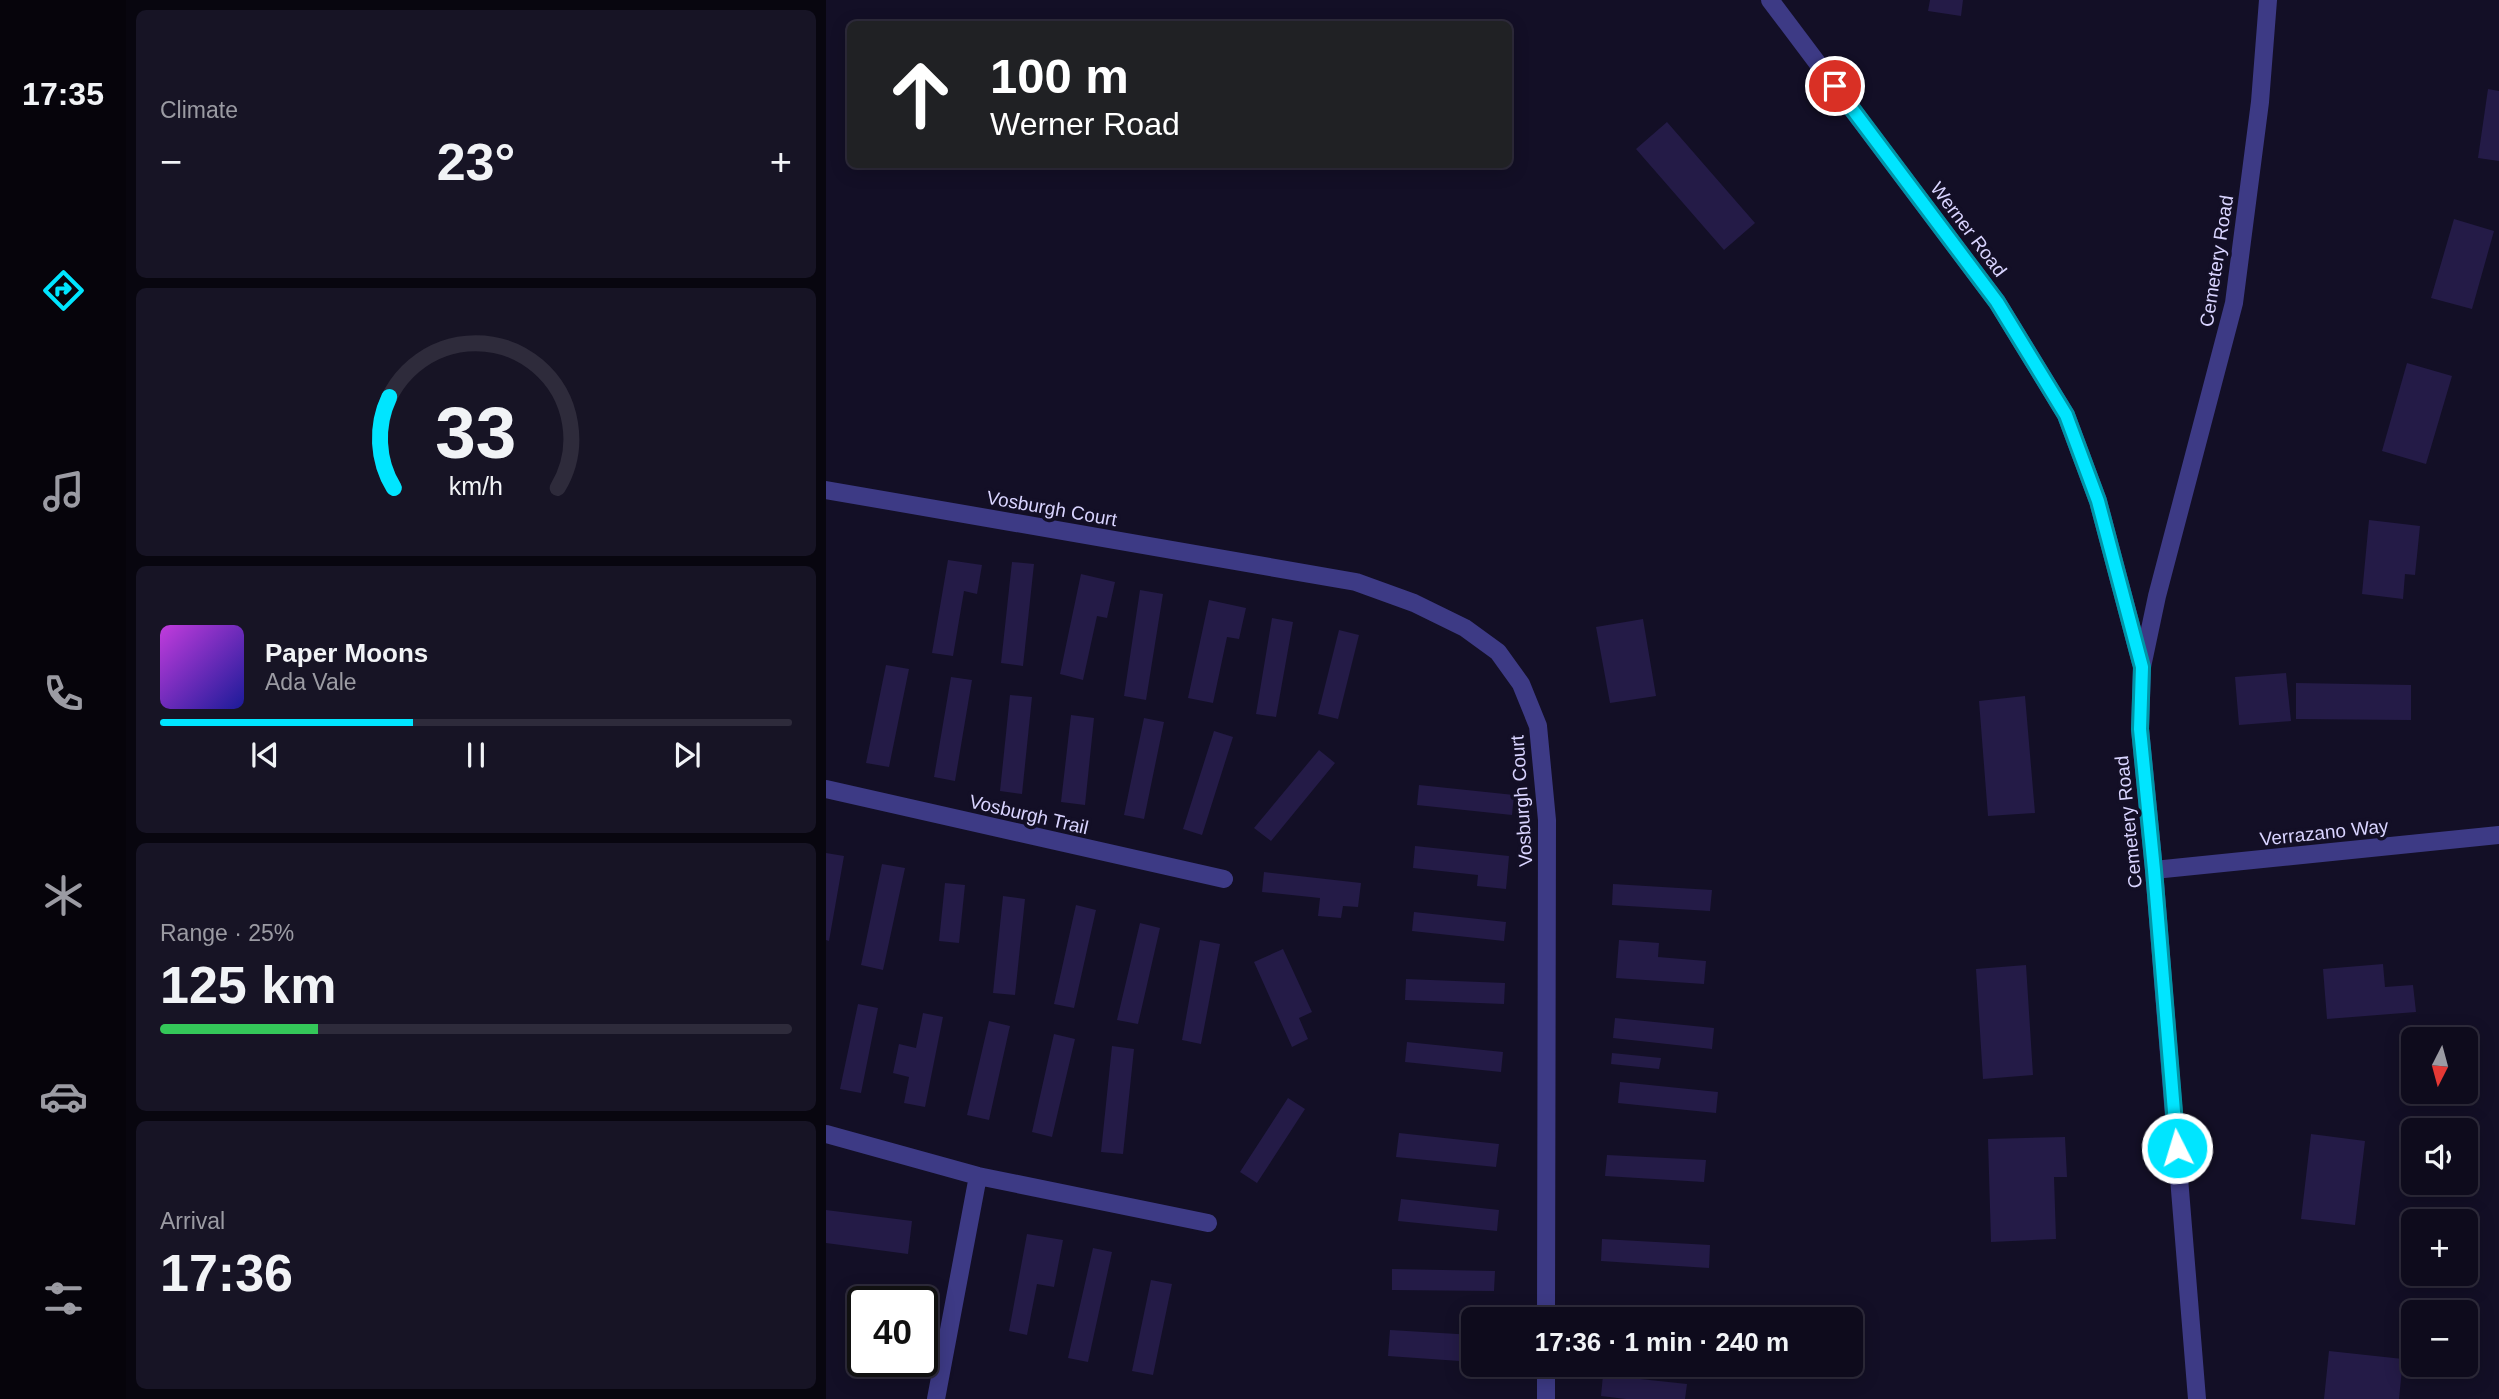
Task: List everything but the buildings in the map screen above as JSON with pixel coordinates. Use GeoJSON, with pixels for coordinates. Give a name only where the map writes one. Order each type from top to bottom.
{"type":"FeatureCollection","features":[{"type":"Feature","properties":{"kind":"street","name":"Werner Road"},"geometry":{"type":"LineString","coordinates":[[1770,0],[1997,302],[2066,415],[2098,501],[2142,667]]}},
{"type":"Feature","properties":{"kind":"street","name":"Cemetery Road"},"geometry":{"type":"LineString","coordinates":[[2197,1399],[2140,729],[2142,667],[2157,596],[2234,303],[2260,102],[2268,0]]}},
{"type":"Feature","properties":{"kind":"street","name":"Vosburgh Court"},"geometry":{"type":"LineString","coordinates":[[826,490],[1356,582],[1414,603],[1465,628],[1498,652],[1521,684],[1538,726],[1547,820],[1546,1307]]}},
{"type":"Feature","properties":{"kind":"street","name":"Vosburgh Trail"},"geometry":{"type":"LineString","coordinates":[[826,789],[1224,879]]}},
{"type":"Feature","properties":{"kind":"street","name":"Verrazano Way"},"geometry":{"type":"LineString","coordinates":[[2154,870],[2499,835]]}},
{"type":"Feature","properties":{"kind":"street"},"geometry":{"type":"LineString","coordinates":[[826,1134],[978,1176],[1208,1223]]}},
{"type":"Feature","properties":{"kind":"street"},"geometry":{"type":"LineString","coordinates":[[936,1399],[978,1176]]}},
{"type":"Feature","properties":{"kind":"street"},"geometry":{"type":"LineString","coordinates":[[1546,1377],[1546,1399]]}},
{"type":"Feature","properties":{"kind":"route"},"geometry":{"type":"LineString","coordinates":[[1835,86],[1997,302],[2066,415],[2098,501],[2142,667],[2140,729],[2177,1148]]}}]}
